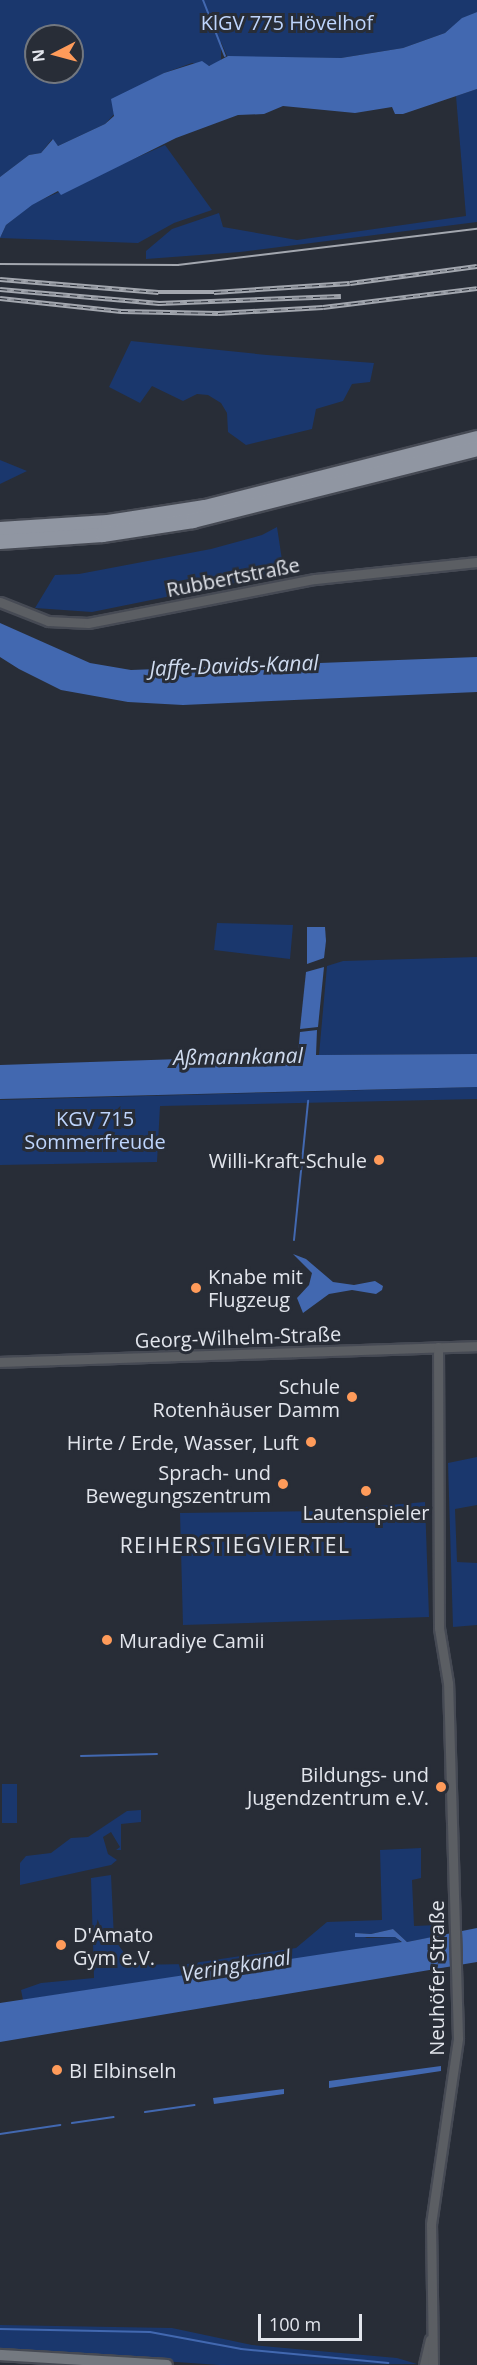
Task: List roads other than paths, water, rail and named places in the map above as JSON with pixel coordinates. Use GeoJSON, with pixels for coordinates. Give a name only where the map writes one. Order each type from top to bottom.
{"type":"FeatureCollection","features":[{"type":"Feature","properties":{"kind":"highway"},"geometry":{"type":"LineString","coordinates":[[0,529],[97,524],[205,507],[477,438]]}},
{"type":"Feature","properties":{"kind":"highway"},"geometry":{"type":"LineString","coordinates":[[0,542],[103,535],[193,521],[477,449]]}},
{"type":"Feature","properties":{"kind":"main road"},"geometry":{"type":"LineString","coordinates":[[0,2355],[167,2365]]}},
{"type":"Feature","properties":{"kind":"street","name":"Rubbertstraße"},"geometry":{"type":"LineString","coordinates":[[0,602],[48,621],[88,623],[315,579],[477,562]]}},
{"type":"Feature","properties":{"kind":"street","name":"Georg-Wilhelm-Straße"},"geometry":{"type":"LineString","coordinates":[[0,1362],[477,1346]]}},
{"type":"Feature","properties":{"kind":"street","name":"Neuhöfer Straße"},"geometry":{"type":"LineString","coordinates":[[433,2365],[431,2224],[457,2053],[442,1505],[438,1475],[438,1347]]}},
{"type":"Feature","properties":{"kind":"street","name":"Neuhöfer Straße"},"geometry":{"type":"LineString","coordinates":[[424,2365],[434,2326]]}},
{"type":"Feature","properties":{"kind":"waterway"},"geometry":{"type":"LineString","coordinates":[[203,0],[225,56]]}},
{"type":"Feature","properties":{"kind":"waterway"},"geometry":{"type":"LineString","coordinates":[[294,1240],[308,1101]]}},
{"type":"Feature","properties":{"kind":"waterway"},"geometry":{"type":"LineString","coordinates":[[81,1756],[157,1754]]}},
{"type":"Feature","properties":{"kind":"waterway"},"geometry":{"type":"LineString","coordinates":[[145,2112],[195,2105]]}},
{"type":"Feature","properties":{"kind":"waterway"},"geometry":{"type":"LineString","coordinates":[[72,2123],[114,2117]]}},
{"type":"Feature","properties":{"kind":"waterway"},"geometry":{"type":"LineString","coordinates":[[0,2134],[60,2125]]}},
{"type":"Feature","properties":{"kind":"waterway"},"geometry":{"type":"LineString","coordinates":[[0,2329],[150,2332],[241,2349],[388,2363]]}},
{"type":"Feature","properties":{"kind":"tram line"},"geometry":{"type":"LineString","coordinates":[[0,264],[178,265],[477,229]]}},
{"type":"Feature","properties":{"kind":"railway"},"geometry":{"type":"LineString","coordinates":[[0,279],[158,292],[214,292],[350,283],[477,266]]}},
{"type":"Feature","properties":{"kind":"railway"},"geometry":{"type":"LineString","coordinates":[[0,298],[121,311],[218,313],[323,307],[477,288]]}},
{"type":"Feature","properties":{"kind":"railway"},"geometry":{"type":"LineString","coordinates":[[0,289],[159,303],[341,296]]}},
{"type":"Feature","properties":{"kind":"place","name":"Willi-Kraft-Schule"},"geometry":{"type":"Point","coordinates":[379,1160]}},
{"type":"Feature","properties":{"kind":"place","name":"Knabe mit Flugzeug"},"geometry":{"type":"Point","coordinates":[196,1288]}},
{"type":"Feature","properties":{"kind":"place","name":"Schule Rotenhäuser Damm"},"geometry":{"type":"Point","coordinates":[352,1397]}},
{"type":"Feature","properties":{"kind":"place","name":"Hirte / Erde, Wasser, Luft"},"geometry":{"type":"Point","coordinates":[311,1442]}},
{"type":"Feature","properties":{"kind":"place","name":"Sprach- und Bewegungszentrum"},"geometry":{"type":"Point","coordinates":[283,1484]}},
{"type":"Feature","properties":{"kind":"place","name":"Lautenspieler"},"geometry":{"type":"Point","coordinates":[366,1491]}},
{"type":"Feature","properties":{"kind":"place","name":"Muradiye Camii"},"geometry":{"type":"Point","coordinates":[107,1640]}},
{"type":"Feature","properties":{"kind":"place","name":"Bildungs- und Jugendzentrum e.V."},"geometry":{"type":"Point","coordinates":[441,1787]}},
{"type":"Feature","properties":{"kind":"place","name":"D'Amato Gym e.V."},"geometry":{"type":"Point","coordinates":[61,1945]}},
{"type":"Feature","properties":{"kind":"place","name":"BI Elbinseln"},"geometry":{"type":"Point","coordinates":[57,2070]}},
{"type":"Feature","properties":{"kind":"district","name":"REIHERSTIEGVIERTEL"},"geometry":{"type":"Point","coordinates":[235,1545]}},
{"type":"Feature","properties":{"kind":"park label","name":"KlGV 775 Hövelhof"},"geometry":{"type":"Point","coordinates":[287,22]}},
{"type":"Feature","properties":{"kind":"park label","name":"KGV 715 Sommerfreude"},"geometry":{"type":"Point","coordinates":[95,1130]}},
{"type":"Feature","properties":{"kind":"water label","name":"Jaffe-Davids-Kanal"},"geometry":{"type":"Point","coordinates":[234,665]}},
{"type":"Feature","properties":{"kind":"water label","name":"Aßmannkanal"},"geometry":{"type":"Point","coordinates":[238,1056]}},
{"type":"Feature","properties":{"kind":"water label","name":"Veringkanal"},"geometry":{"type":"Point","coordinates":[236,1965]}}]}
